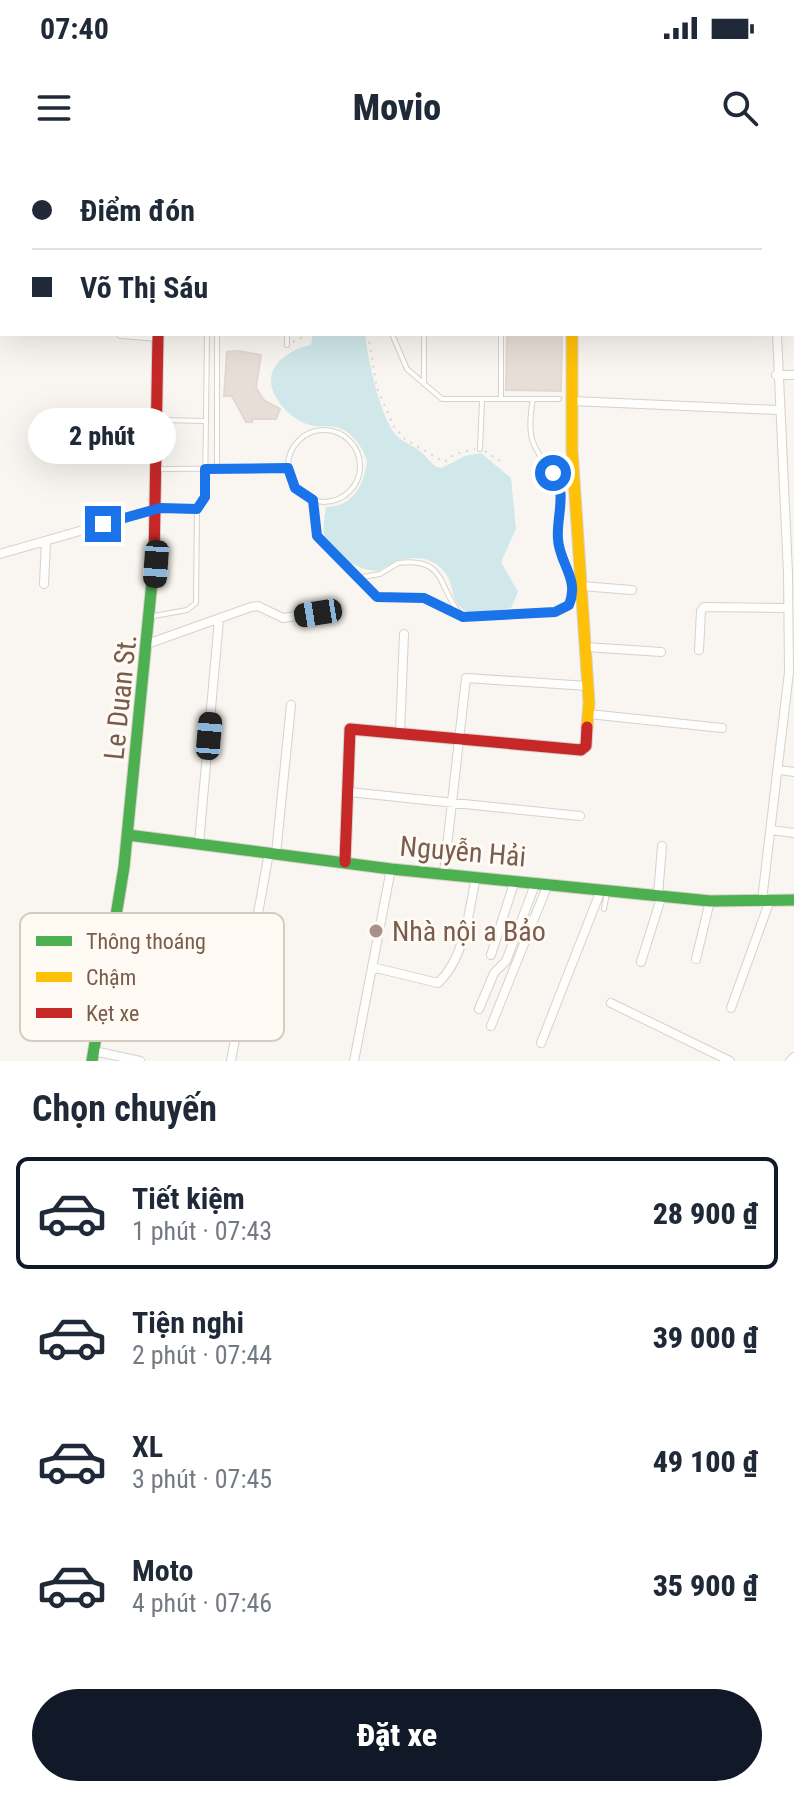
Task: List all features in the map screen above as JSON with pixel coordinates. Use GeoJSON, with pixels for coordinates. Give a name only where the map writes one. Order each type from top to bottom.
{"type":"FeatureCollection","features":[{"type":"Feature","properties":{"kind":"street","name":"Le Duan St."},"geometry":{"type":"LineString","coordinates":[[118,913],[150,643],[160,508],[158,336]]}},
{"type":"Feature","properties":{"kind":"street"},"geometry":{"type":"LineString","coordinates":[[345,862],[350,729],[581,750],[588,739],[586,647],[572,450],[572,336]]}},
{"type":"Feature","properties":{"kind":"street"},"geometry":{"type":"LineString","coordinates":[[731,1008],[766,900],[771,830],[791,704],[787,608],[791,573],[778,410],[777,336]]}},
{"type":"Feature","properties":{"kind":"street"},"geometry":{"type":"LineString","coordinates":[[776,375],[794,375]]}},
{"type":"Feature","properties":{"kind":"street"},"geometry":{"type":"LineString","coordinates":[[573,401],[778,410]]}},
{"type":"Feature","properties":{"kind":"street"},"geometry":{"type":"LineString","coordinates":[[781,454],[794,453]]}},
{"type":"Feature","properties":{"kind":"street"},"geometry":{"type":"LineString","coordinates":[[0,554],[160,508]]}},
{"type":"Feature","properties":{"kind":"street"},"geometry":{"type":"LineString","coordinates":[[44,584],[46,541]]}},
{"type":"Feature","properties":{"kind":"street"},"geometry":{"type":"LineString","coordinates":[[581,586],[632,590]]}},
{"type":"Feature","properties":{"kind":"street"},"geometry":{"type":"LineString","coordinates":[[150,643],[251,607],[283,618],[338,610]]}},
{"type":"Feature","properties":{"kind":"street"},"geometry":{"type":"LineString","coordinates":[[699,650],[704,607],[787,608]]}},
{"type":"Feature","properties":{"kind":"street"},"geometry":{"type":"LineString","coordinates":[[199,843],[219,619]]}},
{"type":"Feature","properties":{"kind":"street"},"geometry":{"type":"LineString","coordinates":[[400,733],[404,634]]}},
{"type":"Feature","properties":{"kind":"street"},"geometry":{"type":"LineString","coordinates":[[586,647],[661,652]]}},
{"type":"Feature","properties":{"kind":"street"},"geometry":{"type":"LineString","coordinates":[[444,873],[467,677],[588,686]]}},
{"type":"Feature","properties":{"kind":"street"},"geometry":{"type":"LineString","coordinates":[[260,913],[272,854],[291,705]]}},
{"type":"Feature","properties":{"kind":"street"},"geometry":{"type":"LineString","coordinates":[[589,714],[722,728]]}},
{"type":"Feature","properties":{"kind":"street"},"geometry":{"type":"LineString","coordinates":[[779,770],[794,772]]}},
{"type":"Feature","properties":{"kind":"street"},"geometry":{"type":"LineString","coordinates":[[349,792],[580,816]]}},
{"type":"Feature","properties":{"kind":"street"},"geometry":{"type":"LineString","coordinates":[[771,830],[794,833]]}},
{"type":"Feature","properties":{"kind":"street","name":"Nguyễn Hải"},"geometry":{"type":"LineString","coordinates":[[128,835],[391,869],[710,901],[794,900]]}},
{"type":"Feature","properties":{"kind":"street"},"geometry":{"type":"LineString","coordinates":[[641,962],[660,895],[662,846]]}},
{"type":"Feature","properties":{"kind":"street"},"geometry":{"type":"LineString","coordinates":[[354,1061],[391,869]]}},
{"type":"Feature","properties":{"kind":"street"},"geometry":{"type":"LineString","coordinates":[[372,967],[438,983],[447,975],[456,956],[476,876]]}},
{"type":"Feature","properties":{"kind":"street"},"geometry":{"type":"LineString","coordinates":[[491,955],[515,880]]}},
{"type":"Feature","properties":{"kind":"street"},"geometry":{"type":"LineString","coordinates":[[479,1009],[494,973],[506,961],[542,883]]}},
{"type":"Feature","properties":{"kind":"street"},"geometry":{"type":"LineString","coordinates":[[491,1026],[542,883]]}},
{"type":"Feature","properties":{"kind":"street"},"geometry":{"type":"LineString","coordinates":[[541,1043],[604,890]]}},
{"type":"Feature","properties":{"kind":"street"},"geometry":{"type":"LineString","coordinates":[[696,959],[710,901]]}},
{"type":"Feature","properties":{"kind":"street"},"geometry":{"type":"LineString","coordinates":[[611,1003],[730,1061]]}},
{"type":"Feature","properties":{"kind":"street"},"geometry":{"type":"LineString","coordinates":[[231,1061],[235,1041]]}},
{"type":"Feature","properties":{"kind":"street"},"geometry":{"type":"LineString","coordinates":[[93,1056],[140,1061]]}},
{"type":"Feature","properties":{"kind":"lane"},"geometry":{"type":"LineString","coordinates":[[152,617],[187,610],[196,603],[197,509],[205,497],[207,336]]}},
{"type":"Feature","properties":{"kind":"lane"},"geometry":{"type":"LineString","coordinates":[[217,336],[217,469]]}},
{"type":"Feature","properties":{"kind":"lane"},"geometry":{"type":"LineString","coordinates":[[287,336],[287,345]]}},
{"type":"Feature","properties":{"kind":"lane"},"geometry":{"type":"LineString","coordinates":[[393,336],[407,369],[442,399],[559,399]]}},
{"type":"Feature","properties":{"kind":"lane"},"geometry":{"type":"LineString","coordinates":[[424,336],[424,385]]}},
{"type":"Feature","properties":{"kind":"lane"},"geometry":{"type":"LineString","coordinates":[[501,336],[501,399]]}},
{"type":"Feature","properties":{"kind":"lane"},"geometry":{"type":"LineString","coordinates":[[480,449],[482,399]]}},
{"type":"Feature","properties":{"kind":"lane"},"geometry":{"type":"LineString","coordinates":[[313,500],[317,536],[377,597],[424,598],[463,617],[563,610],[571,600],[571,576],[557,538],[559,481],[533,450],[530,439],[533,399]]}},
{"type":"Feature","properties":{"kind":"lane"},"geometry":{"type":"LineString","coordinates":[[160,420],[205,421]]}},
{"type":"Feature","properties":{"kind":"lane"},"geometry":{"type":"LineString","coordinates":[[314,431],[337,433],[355,449],[359,472],[355,484],[337,499],[313,500],[295,488],[288,468],[294,445],[314,431]]}},
{"type":"Feature","properties":{"kind":"lane"},"geometry":{"type":"LineString","coordinates":[[160,469],[288,468]]}},
{"type":"Feature","properties":{"kind":"lane"},"geometry":{"type":"LineString","coordinates":[[160,508],[197,509]]}},
{"type":"Feature","properties":{"kind":"lane"},"geometry":{"type":"LineString","coordinates":[[356,578],[380,574],[398,563],[432,566],[442,576],[448,598],[463,617]]}},
{"type":"Feature","properties":{"kind":"lane"},"geometry":{"type":"LineString","coordinates":[[604,890],[604,909]]}},
{"type":"Feature","properties":{"kind":"path"},"geometry":{"type":"LineString","coordinates":[[368,336],[377,388],[400,435],[444,462],[455,454],[480,449],[500,461]]}},
{"type":"Feature","properties":{"kind":"water"},"geometry":{"type":"Polygon","coordinates":[[[313,336],[365,336],[385,416],[400,439],[442,468],[465,456],[481,453],[511,478],[516,529],[501,562],[518,592],[511,608],[473,615],[464,610],[455,600],[443,570],[428,560],[402,560],[379,571],[354,565],[331,548],[324,533],[326,507],[343,503],[356,493],[367,461],[359,444],[346,431],[299,420],[277,399],[271,382],[272,373],[283,358],[311,345],[313,336]]]}},
{"type":"Feature","properties":{"kind":"building"},"geometry":{"type":"Polygon","coordinates":[[[507,336],[562,336],[561,391],[506,390],[507,336]]]}},
{"type":"Feature","properties":{"kind":"building"},"geometry":{"type":"Polygon","coordinates":[[[227,352],[261,355],[256,388],[264,400],[280,409],[276,419],[246,422],[232,396],[224,396],[227,352]]]}},
{"type":"Feature","properties":{"kind":"traffic: fast"},"geometry":{"type":"LineString","coordinates":[[116,913],[124,867],[154,561]]}},
{"type":"Feature","properties":{"kind":"traffic: fast"},"geometry":{"type":"LineString","coordinates":[[128,835],[391,869],[710,901],[794,900]]}},
{"type":"Feature","properties":{"kind":"traffic: fast"},"geometry":{"type":"LineString","coordinates":[[92,1061],[95,1041]]}},
{"type":"Feature","properties":{"kind":"traffic: slow"},"geometry":{"type":"LineString","coordinates":[[572,336],[572,450],[589,703],[587,727]]}},
{"type":"Feature","properties":{"kind":"traffic: jam"},"geometry":{"type":"LineString","coordinates":[[154,561],[158,336]]}},
{"type":"Feature","properties":{"kind":"traffic: jam"},"geometry":{"type":"LineString","coordinates":[[345,862],[350,729],[581,750],[586,746],[587,727]]}},
{"type":"Feature","properties":{"kind":"place","name":"Nhà nội a Bảo"},"geometry":{"type":"Point","coordinates":[376,931]}},
{"type":"Feature","properties":{"kind":"route"},"geometry":{"type":"LineString","coordinates":[[103,524],[160,508],[197,509],[205,497],[205,469],[288,468],[295,488],[313,500],[317,536],[377,597],[387,599],[411,595],[424,598],[445,611],[463,617],[555,612],[569,605],[572,587],[568,565],[557,538],[560,488],[553,473]]}}]}
